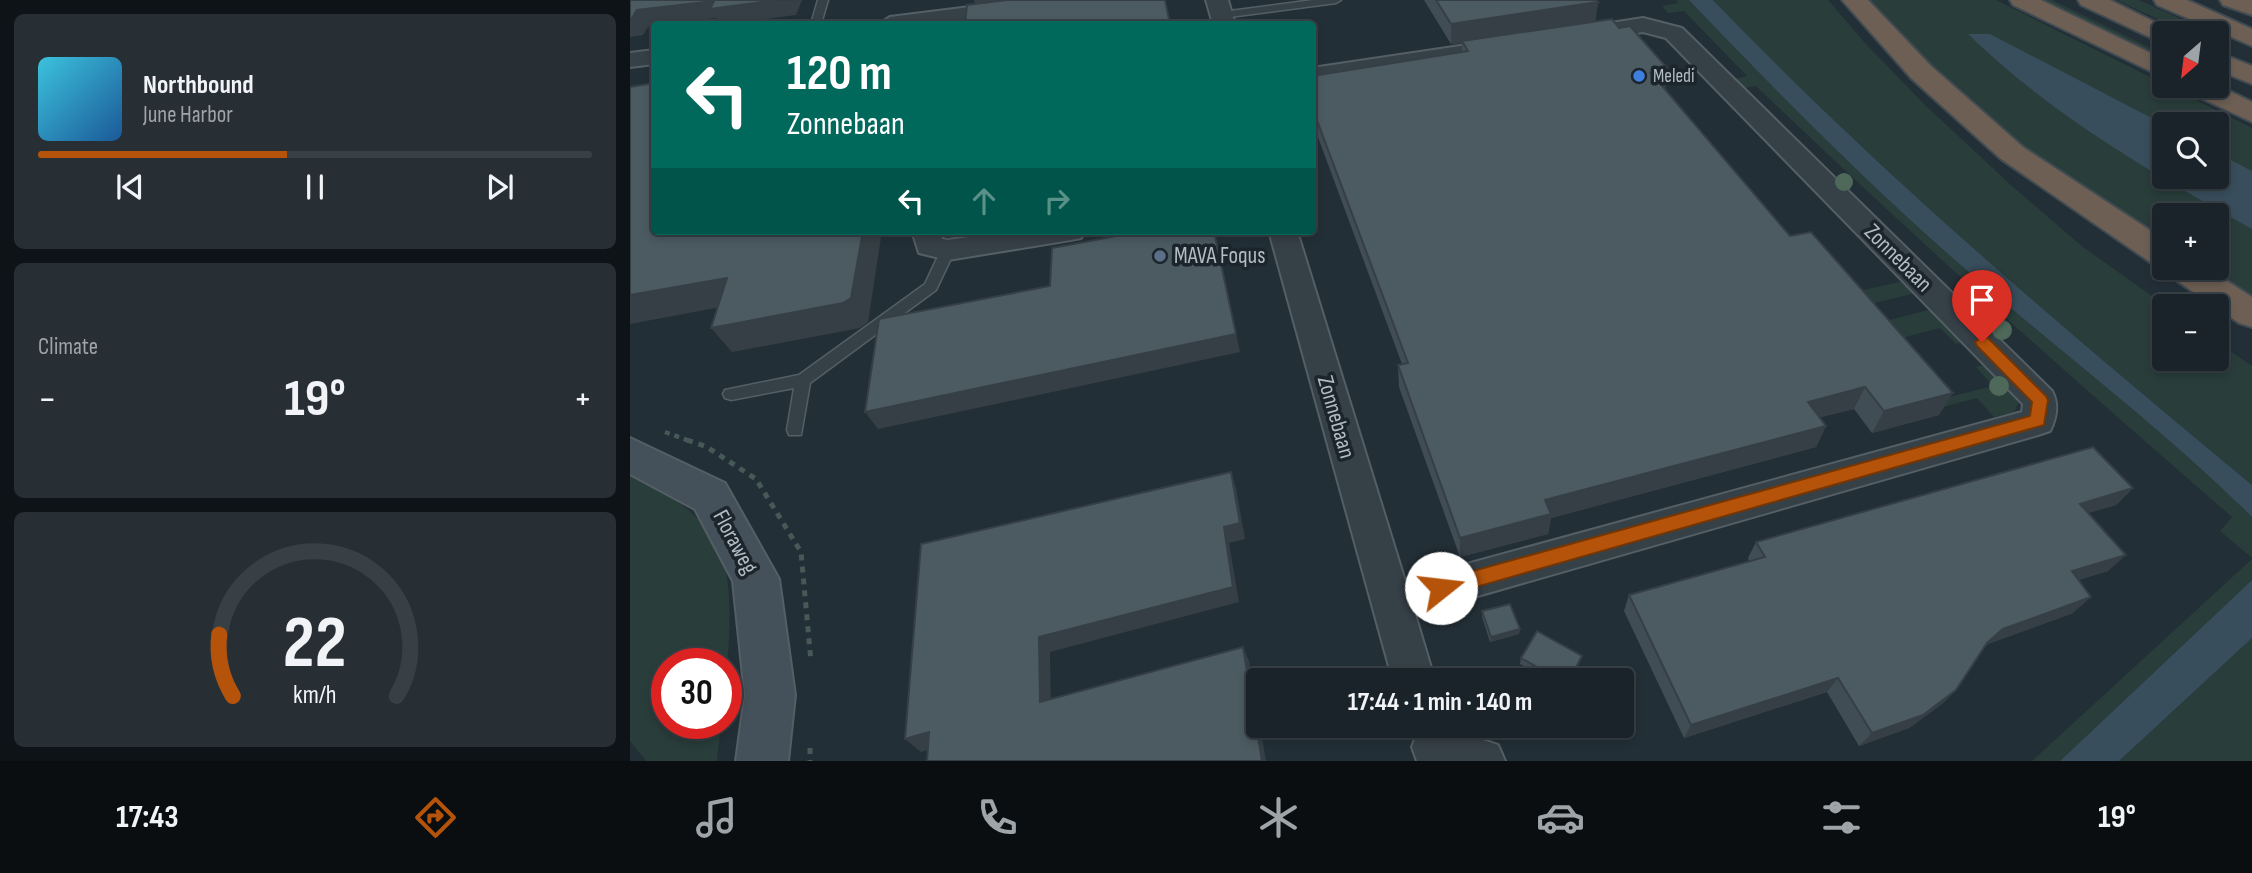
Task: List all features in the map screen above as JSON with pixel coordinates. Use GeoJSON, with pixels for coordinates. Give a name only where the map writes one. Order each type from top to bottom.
{"type":"FeatureCollection","features":[{"type":"Feature","properties":{"kind":"highway"},"geometry":{"type":"LineString","coordinates":[[1854,0],[1921,72],[2012,153],[2152,247]]}},
{"type":"Feature","properties":{"kind":"highway"},"geometry":{"type":"LineString","coordinates":[[2022,0],[2152,64]]}},
{"type":"Feature","properties":{"kind":"highway"},"geometry":{"type":"LineString","coordinates":[[2090,0],[2152,29]]}},
{"type":"Feature","properties":{"kind":"highway"},"geometry":{"type":"LineString","coordinates":[[2166,0],[2252,38]]}},
{"type":"Feature","properties":{"kind":"highway"},"geometry":{"type":"LineString","coordinates":[[2232,0],[2252,9]]}},
{"type":"Feature","properties":{"kind":"highway"},"geometry":{"type":"LineString","coordinates":[[2230,66],[2252,76]]}},
{"type":"Feature","properties":{"kind":"highway"},"geometry":{"type":"LineString","coordinates":[[2221,98],[2252,113]]}},
{"type":"Feature","properties":{"kind":"highway"},"geometry":{"type":"LineString","coordinates":[[2200,280],[2252,314]]}},
{"type":"Feature","properties":{"kind":"main road","name":"Floraweg"},"geometry":{"type":"LineString","coordinates":[[630,455],[710,496],[756,579],[770,695],[762,761]]}},
{"type":"Feature","properties":{"kind":"street"},"geometry":{"type":"LineString","coordinates":[[948,20],[1075,0]]}},
{"type":"Feature","properties":{"kind":"street","name":"Zonnebaan"},"geometry":{"type":"LineString","coordinates":[[1390,603],[2038,421],[2040,400],[1674,33],[1643,25],[1560,38]]}},
{"type":"Feature","properties":{"kind":"street"},"geometry":{"type":"LineString","coordinates":[[1316,74],[1519,44]]}},
{"type":"Feature","properties":{"kind":"street"},"geometry":{"type":"LineString","coordinates":[[630,60],[651,57]]}},
{"type":"Feature","properties":{"kind":"street"},"geometry":{"type":"LineString","coordinates":[[927,235],[929,246],[948,250],[1045,235]]}},
{"type":"Feature","properties":{"kind":"street","name":"Zonnebaan"},"geometry":{"type":"LineString","coordinates":[[1284,235],[1410,668]]}},
{"type":"Feature","properties":{"kind":"street"},"geometry":{"type":"LineString","coordinates":[[1433,745],[1482,761]]}},
{"type":"Feature","properties":{"kind":"lane"},"geometry":{"type":"LineString","coordinates":[[817,21],[823,0]]}},
{"type":"Feature","properties":{"kind":"lane"},"geometry":{"type":"LineString","coordinates":[[1220,8],[1336,0]]}},
{"type":"Feature","properties":{"kind":"lane"},"geometry":{"type":"LineString","coordinates":[[731,394],[803,380],[931,287],[948,250]]}},
{"type":"Feature","properties":{"kind":"lane"},"geometry":{"type":"LineString","coordinates":[[795,429],[803,380]]}},
{"type":"Feature","properties":{"kind":"green space"},"geometry":{"type":"Polygon","coordinates":[[[1676,0],[1689,0],[1797,111],[1910,219],[1987,288],[2155,429],[2252,517],[2252,558],[2220,531],[2232,517],[1991,304],[1756,86],[1740,89],[1731,80],[1747,76],[1684,11],[1668,13],[1662,6],[1678,3],[1676,0]]]}},
{"type":"Feature","properties":{"kind":"green space"},"geometry":{"type":"Polygon","coordinates":[[[1713,0],[1828,0],[1925,105],[2012,186],[2083,247],[2152,296],[2152,371],[2229,371],[2229,350],[2252,366],[2252,485],[1975,250],[1777,65],[1713,0]]]}},
{"type":"Feature","properties":{"kind":"green space"},"geometry":{"type":"Polygon","coordinates":[[[1863,0],[1996,0],[2152,78],[2152,98],[2192,98],[2220,112],[2152,112],[2152,189],[2229,189],[2229,116],[2252,128],[2252,299],[2222,280],[2229,280],[2229,203],[2152,203],[2152,234],[2027,152],[1941,79],[1863,0]]]}},
{"type":"Feature","properties":{"kind":"green space"},"geometry":{"type":"Polygon","coordinates":[[[2039,0],[2052,0],[2152,49],[2152,54],[2039,0]]]}},
{"type":"Feature","properties":{"kind":"green space"},"geometry":{"type":"Polygon","coordinates":[[[2116,0],[2139,0],[2185,21],[2162,21],[2116,0]]]}},
{"type":"Feature","properties":{"kind":"green space"},"geometry":{"type":"Polygon","coordinates":[[[1904,281],[1916,293],[1870,304],[1845,294],[1904,281]]]}},
{"type":"Feature","properties":{"kind":"green space"},"geometry":{"type":"Polygon","coordinates":[[[1932,309],[1964,342],[1956,344],[1940,328],[1886,342],[1871,325],[1932,309]]]}},
{"type":"Feature","properties":{"kind":"green space"},"geometry":{"type":"Polygon","coordinates":[[[1986,364],[2015,395],[2018,404],[2014,412],[1994,417],[1977,398],[1943,407],[1937,400],[1993,386],[1976,367],[1986,364]]]}},
{"type":"Feature","properties":{"kind":"green space"},"geometry":{"type":"Polygon","coordinates":[[[630,475],[680,503],[710,534],[718,546],[727,574],[730,609],[729,648],[651,648],[651,739],[719,739],[717,761],[646,761],[630,741],[630,475]]]}},
{"type":"Feature","properties":{"kind":"green space"},"geometry":{"type":"Polygon","coordinates":[[[2252,559],[2252,580],[2060,761],[2032,761],[2252,559]]]}},
{"type":"Feature","properties":{"kind":"green space"},"geometry":{"type":"Polygon","coordinates":[[[2252,638],[2252,761],[2119,761],[2252,638]]]}},
{"type":"Feature","properties":{"kind":"water"},"geometry":{"type":"Polygon","coordinates":[[[1689,0],[1713,0],[1908,190],[2043,309],[2252,485],[2252,517],[2155,429],[1987,288],[1910,219],[1797,111],[1689,0]]]}},
{"type":"Feature","properties":{"kind":"water"},"geometry":{"type":"Polygon","coordinates":[[[1968,34],[1990,34],[2152,118],[2152,171],[2068,117],[1968,34]]]}},
{"type":"Feature","properties":{"kind":"water"},"geometry":{"type":"Polygon","coordinates":[[[2229,159],[2252,171],[2252,229],[2229,216],[2229,203],[2207,203],[2182,189],[2229,189],[2229,159]]]}},
{"type":"Feature","properties":{"kind":"water"},"geometry":{"type":"Polygon","coordinates":[[[2252,580],[2252,638],[2119,761],[2060,761],[2252,580]]]}},
{"type":"Feature","properties":{"kind":"building"},"geometry":{"type":"Polygon","coordinates":[[[630,0],[778,0],[710,9],[714,1],[637,10],[630,18],[630,0]]]}},
{"type":"Feature","properties":{"kind":"building"},"geometry":{"type":"Polygon","coordinates":[[[1007,0],[1165,0],[1169,21],[965,21],[967,5],[1007,0]]]}},
{"type":"Feature","properties":{"kind":"building"},"geometry":{"type":"Polygon","coordinates":[[[1436,0],[1596,0],[1598,2],[1451,24],[1436,0]]]}},
{"type":"Feature","properties":{"kind":"building"},"geometry":{"type":"Polygon","coordinates":[[[1612,19],[1619,28],[1630,26],[1669,70],[1651,73],[1790,236],[1811,232],[1953,393],[1884,411],[1865,387],[1808,402],[1826,426],[1545,500],[1551,514],[1460,538],[1398,365],[1408,363],[1316,118],[1316,75],[1468,51],[1462,41],[1612,19]]]}},
{"type":"Feature","properties":{"kind":"building"},"geometry":{"type":"Polygon","coordinates":[[[651,84],[651,235],[862,235],[851,298],[843,303],[711,328],[727,278],[630,295],[630,87],[651,84]]]}},
{"type":"Feature","properties":{"kind":"building"},"geometry":{"type":"Polygon","coordinates":[[[1122,235],[1215,235],[1236,334],[865,412],[879,319],[1050,286],[1052,248],[1122,235]]]}},
{"type":"Feature","properties":{"kind":"building"},"geometry":{"type":"Polygon","coordinates":[[[2093,447],[2133,488],[2080,504],[2126,555],[2072,571],[2091,597],[2003,629],[1987,643],[1956,690],[1923,715],[1872,733],[1838,678],[1691,725],[1629,595],[1765,557],[1756,542],[2093,447]]]}},
{"type":"Feature","properties":{"kind":"building"},"geometry":{"type":"Polygon","coordinates":[[[1231,472],[1240,523],[1224,527],[1233,587],[1039,637],[1040,702],[1243,647],[1246,668],[1246,738],[1258,738],[1262,761],[927,761],[929,732],[905,739],[921,544],[1231,472]]]}},
{"type":"Feature","properties":{"kind":"building"},"geometry":{"type":"Polygon","coordinates":[[[1510,604],[1520,629],[1491,637],[1482,611],[1510,604]]]}},
{"type":"Feature","properties":{"kind":"building"},"geometry":{"type":"Polygon","coordinates":[[[1537,631],[1582,656],[1576,668],[1539,668],[1521,658],[1537,631]]]}},
{"type":"Feature","properties":{"kind":"place","name":"Meledi"},"geometry":{"type":"Point","coordinates":[1639,76]}},
{"type":"Feature","properties":{"kind":"place","name":"MAVA Foqus"},"geometry":{"type":"Point","coordinates":[1160,256]}},
{"type":"Feature","properties":{"kind":"route"},"geometry":{"type":"LineString","coordinates":[[1441,588],[2038,421],[2040,400],[1982,342]]}}]}
